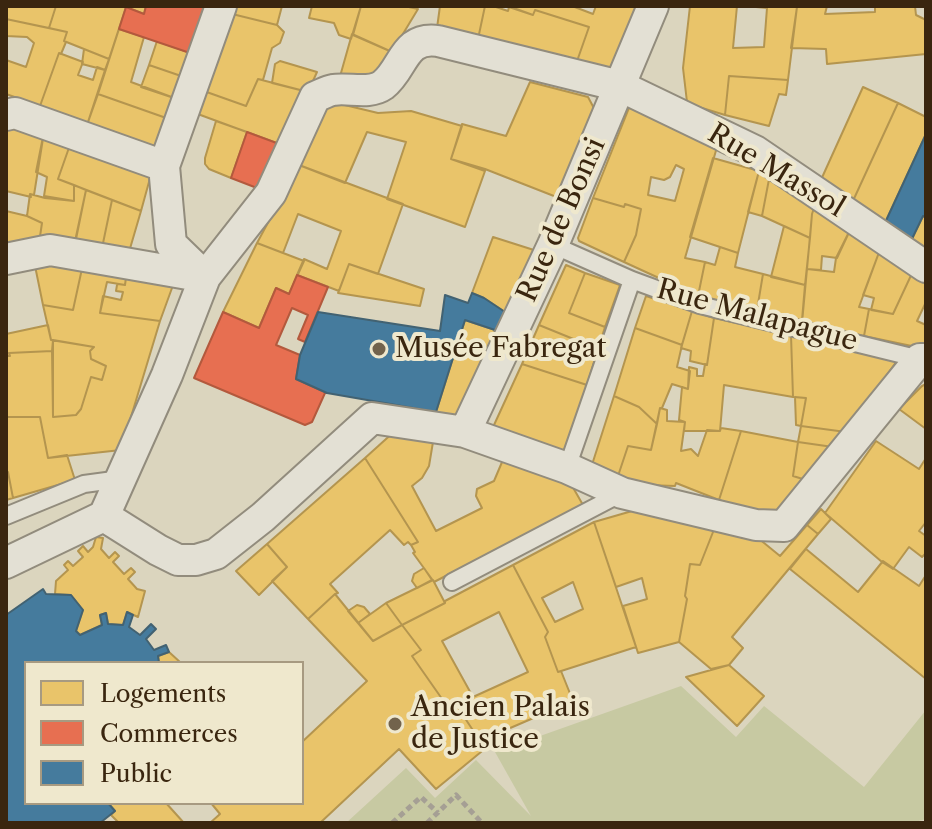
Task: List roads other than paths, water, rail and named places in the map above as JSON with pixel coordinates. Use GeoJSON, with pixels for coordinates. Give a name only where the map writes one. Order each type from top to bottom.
{"type":"FeatureCollection","features":[{"type":"Feature","properties":{"kind":"street"},"geometry":{"type":"LineString","coordinates":[[205,277],[171,244],[164,166],[221,6]]}},
{"type":"Feature","properties":{"kind":"street","name":"Rue de Bonsi"},"geometry":{"type":"LineString","coordinates":[[465,432],[553,245],[653,6]]}},
{"type":"Feature","properties":{"kind":"street","name":"Rue Massol"},"geometry":{"type":"LineString","coordinates":[[205,277],[271,193],[315,97],[333,90],[382,86],[410,49],[429,40],[620,86],[755,151],[926,267]]}},
{"type":"Feature","properties":{"kind":"street"},"geometry":{"type":"LineString","coordinates":[[6,115],[15,113],[164,166]]}},
{"type":"Feature","properties":{"kind":"street"},"geometry":{"type":"LineString","coordinates":[[6,259],[50,250],[205,277]]}},
{"type":"Feature","properties":{"kind":"street"},"geometry":{"type":"LineString","coordinates":[[6,563],[104,516],[167,375],[205,277]]}},
{"type":"Feature","properties":{"kind":"street"},"geometry":{"type":"LineString","coordinates":[[104,516],[178,560],[196,560],[216,554],[263,517],[372,418],[465,432],[567,468],[622,493],[756,525],[784,526],[923,359]]}},
{"type":"Feature","properties":{"kind":"lane","name":"Rue Malapague"},"geometry":{"type":"LineString","coordinates":[[553,245],[632,280],[700,305],[923,359]]}},
{"type":"Feature","properties":{"kind":"lane"},"geometry":{"type":"LineString","coordinates":[[567,468],[632,280]]}},
{"type":"Feature","properties":{"kind":"lane"},"geometry":{"type":"LineString","coordinates":[[6,516],[84,484],[121,479]]}},
{"type":"Feature","properties":{"kind":"lane"},"geometry":{"type":"LineString","coordinates":[[452,582],[622,493]]}},
{"type":"Feature","properties":{"kind":"place","name":"Musée Fabregat"},"geometry":{"type":"Point","coordinates":[379,349]}},
{"type":"Feature","properties":{"kind":"place","name":"Ancien Palais de Justice"},"geometry":{"type":"Point","coordinates":[395,724]}}]}
